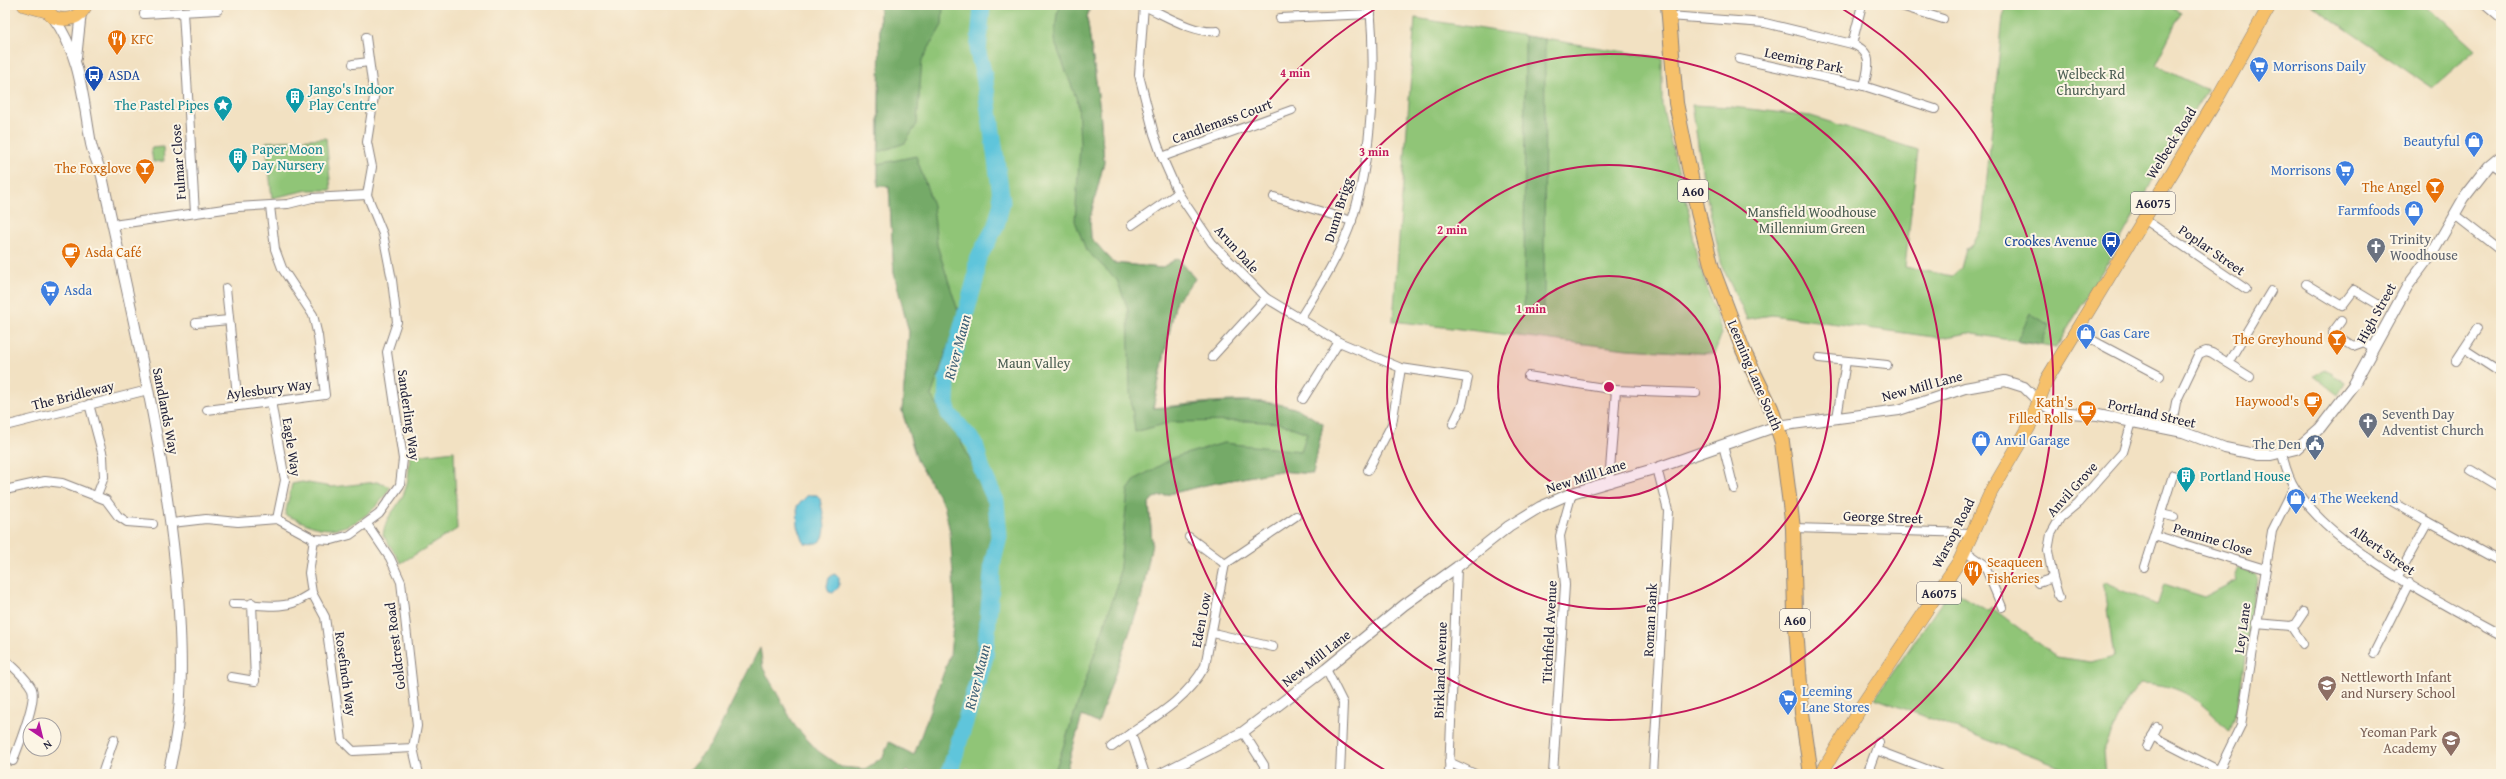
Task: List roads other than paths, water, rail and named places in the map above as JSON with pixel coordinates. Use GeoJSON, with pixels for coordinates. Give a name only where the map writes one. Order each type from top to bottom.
{"type":"FeatureCollection","features":[{"type":"Feature","properties":{"kind":"highway","name":"Leeming Lane South"},"geometry":{"type":"LineString","coordinates":[[1668,11],[1676,103],[1698,212],[1712,268],[1743,350],[1777,426],[1786,466],[1793,528],[1795,613],[1802,713],[1811,774]]}},
{"type":"Feature","properties":{"kind":"main road"},"geometry":{"type":"LineString","coordinates":[[24,5],[47,11],[68,20],[84,9]]}},
{"type":"Feature","properties":{"kind":"main road","name":"Welbeck Road"},"geometry":{"type":"LineString","coordinates":[[2039,402],[2047,380],[2075,331],[2218,97],[2270,5]]}},
{"type":"Feature","properties":{"kind":"main road","name":"Warsop Road"},"geometry":{"type":"LineString","coordinates":[[1821,774],[1861,706],[1942,588],[1973,533],[2000,474],[2029,428],[2039,402]]}},
{"type":"Feature","properties":{"kind":"street"},"geometry":{"type":"LineString","coordinates":[[1144,5],[1196,29],[1209,32],[1217,31]]}},
{"type":"Feature","properties":{"kind":"street","name":"Arun Dale"},"geometry":{"type":"LineString","coordinates":[[1144,5],[1139,75],[1162,158],[1178,193],[1212,243],[1266,298],[1301,317],[1339,342],[1401,368],[1468,378],[1462,405],[1453,424]]}},
{"type":"Feature","properties":{"kind":"street","name":"Dunn Brigg"},"geometry":{"type":"LineString","coordinates":[[1301,317],[1338,255],[1352,221],[1368,142],[1371,84],[1370,5]]}},
{"type":"Feature","properties":{"kind":"street"},"geometry":{"type":"LineString","coordinates":[[1668,11],[1765,23],[1852,44],[1862,5]]}},
{"type":"Feature","properties":{"kind":"street"},"geometry":{"type":"LineString","coordinates":[[1898,5],[1943,19]]}},
{"type":"Feature","properties":{"kind":"street"},"geometry":{"type":"LineString","coordinates":[[2486,5],[2501,18]]}},
{"type":"Feature","properties":{"kind":"street"},"geometry":{"type":"LineString","coordinates":[[76,58],[84,9]]}},
{"type":"Feature","properties":{"kind":"street"},"geometry":{"type":"LineString","coordinates":[[144,14],[218,10]]}},
{"type":"Feature","properties":{"kind":"street"},"geometry":{"type":"LineString","coordinates":[[47,11],[61,28],[76,58]]}},
{"type":"Feature","properties":{"kind":"street","name":"Fulmar Close"},"geometry":{"type":"LineString","coordinates":[[183,12],[188,121],[195,213]]}},
{"type":"Feature","properties":{"kind":"street"},"geometry":{"type":"LineString","coordinates":[[1280,18],[1371,14]]}},
{"type":"Feature","properties":{"kind":"street"},"geometry":{"type":"LineString","coordinates":[[113,225],[195,213],[270,206],[312,198],[367,195],[372,167],[367,142],[374,97],[366,37]]}},
{"type":"Feature","properties":{"kind":"street","name":"Leeming Park"},"geometry":{"type":"LineString","coordinates":[[1852,44],[1862,48],[1867,55],[1869,62],[1864,86]]}},
{"type":"Feature","properties":{"kind":"street","name":"Sandlands Way"},"geometry":{"type":"LineString","coordinates":[[76,58],[91,131],[91,144],[102,176],[148,390],[172,523],[181,664],[180,710],[168,774]]}},
{"type":"Feature","properties":{"kind":"street","name":"Leeming Park"},"geometry":{"type":"LineString","coordinates":[[1738,59],[1864,86],[1934,109]]}},
{"type":"Feature","properties":{"kind":"street"},"geometry":{"type":"LineString","coordinates":[[353,64],[369,62]]}},
{"type":"Feature","properties":{"kind":"street","name":"Candlemass Court"},"geometry":{"type":"LineString","coordinates":[[1162,158],[1292,110]]}},
{"type":"Feature","properties":{"kind":"street","name":"High Street"},"geometry":{"type":"LineString","coordinates":[[2282,454],[2303,445],[2320,428],[2354,384],[2389,311],[2415,274],[2433,252],[2464,198],[2492,164],[2501,156]]}},
{"type":"Feature","properties":{"kind":"street"},"geometry":{"type":"LineString","coordinates":[[2492,164],[2501,170]]}},
{"type":"Feature","properties":{"kind":"street"},"geometry":{"type":"LineString","coordinates":[[1132,225],[1178,193]]}},
{"type":"Feature","properties":{"kind":"street","name":"Sanderling Way"},"geometry":{"type":"LineString","coordinates":[[276,519],[314,539],[332,540],[350,535],[367,524],[384,509],[400,485],[404,459],[387,352],[397,322],[392,280],[383,234],[367,195]]}},
{"type":"Feature","properties":{"kind":"street"},"geometry":{"type":"LineString","coordinates":[[1274,197],[1352,221]]}},
{"type":"Feature","properties":{"kind":"street","name":"Aylesbury Way"},"geometry":{"type":"LineString","coordinates":[[207,410],[325,395],[318,336],[312,315],[282,268],[275,249],[270,206]]}},
{"type":"Feature","properties":{"kind":"street"},"geometry":{"type":"LineString","coordinates":[[2455,214],[2501,251]]}},
{"type":"Feature","properties":{"kind":"street","name":"Poplar Street"},"geometry":{"type":"LineString","coordinates":[[2144,219],[2246,289]]}},
{"type":"Feature","properties":{"kind":"street"},"geometry":{"type":"LineString","coordinates":[[2306,284],[2342,306],[2354,290],[2379,305]]}},
{"type":"Feature","properties":{"kind":"street"},"geometry":{"type":"LineString","coordinates":[[226,288],[238,405]]}},
{"type":"Feature","properties":{"kind":"street"},"geometry":{"type":"LineString","coordinates":[[2228,363],[2270,291]]}},
{"type":"Feature","properties":{"kind":"street"},"geometry":{"type":"LineString","coordinates":[[1212,357],[1266,298]]}},
{"type":"Feature","properties":{"kind":"street"},"geometry":{"type":"LineString","coordinates":[[196,323],[230,320]]}},
{"type":"Feature","properties":{"kind":"street"},"geometry":{"type":"LineString","coordinates":[[2341,320],[2332,334],[2353,346],[2364,342],[2372,347]]}},
{"type":"Feature","properties":{"kind":"street"},"geometry":{"type":"LineString","coordinates":[[2456,361],[2477,329]]}},
{"type":"Feature","properties":{"kind":"street"},"geometry":{"type":"LineString","coordinates":[[2075,331],[2160,376]]}},
{"type":"Feature","properties":{"kind":"street"},"geometry":{"type":"LineString","coordinates":[[1303,399],[1339,342]]}},
{"type":"Feature","properties":{"kind":"street"},"geometry":{"type":"LineString","coordinates":[[2464,349],[2501,373]]}},
{"type":"Feature","properties":{"kind":"street"},"geometry":{"type":"LineString","coordinates":[[2171,430],[2176,402],[2195,359],[2202,352],[2206,351],[2250,376]]}},
{"type":"Feature","properties":{"kind":"street"},"geometry":{"type":"LineString","coordinates":[[1819,358],[1887,365]]}},
{"type":"Feature","properties":{"kind":"street"},"geometry":{"type":"LineString","coordinates":[[1837,418],[1846,361]]}},
{"type":"Feature","properties":{"kind":"street"},"geometry":{"type":"LineString","coordinates":[[1368,470],[1392,424],[1401,368]]}},
{"type":"Feature","properties":{"kind":"street"},"geometry":{"type":"LineString","coordinates":[[1528,376],[1616,390],[1696,393]]}},
{"type":"Feature","properties":{"kind":"street","name":"New Mill Lane"},"geometry":{"type":"LineString","coordinates":[[1161,774],[1243,732],[1509,526],[1540,507],[1572,494],[1658,468],[1777,426],[1899,410],[1965,388],[1998,382],[2020,385],[2039,402]]}},
{"type":"Feature","properties":{"kind":"street","name":"The Bridleway"},"geometry":{"type":"LineString","coordinates":[[5,426],[148,390]]}},
{"type":"Feature","properties":{"kind":"street"},"geometry":{"type":"LineString","coordinates":[[1609,483],[1616,390]]}},
{"type":"Feature","properties":{"kind":"street","name":"Eagle Way"},"geometry":{"type":"LineString","coordinates":[[271,401],[285,480],[276,519]]}},
{"type":"Feature","properties":{"kind":"street","name":"Portland Street"},"geometry":{"type":"LineString","coordinates":[[2039,402],[2056,412],[2087,413],[2183,432],[2232,450],[2259,455],[2282,454]]}},
{"type":"Feature","properties":{"kind":"street"},"geometry":{"type":"LineString","coordinates":[[89,404],[103,456],[104,477],[97,495]]}},
{"type":"Feature","properties":{"kind":"street","name":"Anvil Grove"},"geometry":{"type":"LineString","coordinates":[[2059,598],[2052,578],[2048,551],[2051,534],[2060,518],[2078,503],[2123,452],[2132,422]]}},
{"type":"Feature","properties":{"kind":"street"},"geometry":{"type":"LineString","coordinates":[[1723,445],[1729,460],[1734,489]]}},
{"type":"Feature","properties":{"kind":"street","name":"Albert Street"},"geometry":{"type":"LineString","coordinates":[[2282,454],[2294,487],[2311,510],[2336,533],[2409,583],[2501,636]]}},
{"type":"Feature","properties":{"kind":"street","name":"Roman Bank"},"geometry":{"type":"LineString","coordinates":[[1653,774],[1668,511],[1658,468]]}},
{"type":"Feature","properties":{"kind":"street"},"geometry":{"type":"LineString","coordinates":[[2471,470],[2501,488]]}},
{"type":"Feature","properties":{"kind":"street","name":"Pennine Close"},"geometry":{"type":"LineString","coordinates":[[2144,567],[2173,475]]}},
{"type":"Feature","properties":{"kind":"street"},"geometry":{"type":"LineString","coordinates":[[5,490],[45,481],[62,483],[97,495],[106,500],[118,516],[126,522],[153,524]]}},
{"type":"Feature","properties":{"kind":"street","name":"Ley Lane"},"geometry":{"type":"LineString","coordinates":[[2218,772],[2241,725],[2264,568],[2272,531],[2294,487]]}},
{"type":"Feature","properties":{"kind":"street","name":"Titchfield Avenue"},"geometry":{"type":"LineString","coordinates":[[1553,774],[1565,585],[1560,536],[1572,494]]}},
{"type":"Feature","properties":{"kind":"street"},"geometry":{"type":"LineString","coordinates":[[2393,502],[2501,562]]}},
{"type":"Feature","properties":{"kind":"street"},"geometry":{"type":"LineString","coordinates":[[2161,514],[2174,517]]}},
{"type":"Feature","properties":{"kind":"street"},"geometry":{"type":"LineString","coordinates":[[1189,537],[1225,564],[1296,516]]}},
{"type":"Feature","properties":{"kind":"street"},"geometry":{"type":"LineString","coordinates":[[172,523],[206,519],[238,522],[276,519]]}},
{"type":"Feature","properties":{"kind":"street"},"geometry":{"type":"LineString","coordinates":[[2398,576],[2428,522]]}},
{"type":"Feature","properties":{"kind":"street","name":"Goldcrest Road"},"geometry":{"type":"LineString","coordinates":[[367,524],[390,558],[400,582],[417,726],[413,748],[419,774]]}},
{"type":"Feature","properties":{"kind":"street","name":"George Street"},"geometry":{"type":"LineString","coordinates":[[1793,528],[1973,533]]}},
{"type":"Feature","properties":{"kind":"street","name":"Pennine Close"},"geometry":{"type":"LineString","coordinates":[[2154,534],[2264,568]]}},
{"type":"Feature","properties":{"kind":"street","name":"Rosefinch Way"},"geometry":{"type":"LineString","coordinates":[[314,539],[309,573],[312,593],[325,617],[342,740],[353,752],[413,748]]}},
{"type":"Feature","properties":{"kind":"street"},"geometry":{"type":"LineString","coordinates":[[1964,550],[1984,564],[2002,607]]}},
{"type":"Feature","properties":{"kind":"street","name":"Eden Low"},"geometry":{"type":"LineString","coordinates":[[1112,747],[1187,693],[1205,666],[1213,633],[1225,564]]}},
{"type":"Feature","properties":{"kind":"street","name":"Birkland Avenue"},"geometry":{"type":"LineString","coordinates":[[1449,774],[1457,567]]}},
{"type":"Feature","properties":{"kind":"street"},"geometry":{"type":"LineString","coordinates":[[2038,583],[2052,578]]}},
{"type":"Feature","properties":{"kind":"street"},"geometry":{"type":"LineString","coordinates":[[2374,654],[2409,583]]}},
{"type":"Feature","properties":{"kind":"street"},"geometry":{"type":"LineString","coordinates":[[233,604],[252,603],[277,606],[293,603],[312,593]]}},
{"type":"Feature","properties":{"kind":"street"},"geometry":{"type":"LineString","coordinates":[[231,676],[255,681],[252,603]]}},
{"type":"Feature","properties":{"kind":"street"},"geometry":{"type":"LineString","coordinates":[[2256,623],[2291,626],[2296,624],[2304,612]]}},
{"type":"Feature","properties":{"kind":"street"},"geometry":{"type":"LineString","coordinates":[[2291,626],[2303,644]]}},
{"type":"Feature","properties":{"kind":"street"},"geometry":{"type":"LineString","coordinates":[[1213,633],[1274,647]]}},
{"type":"Feature","properties":{"kind":"street"},"geometry":{"type":"LineString","coordinates":[[5,659],[30,685],[33,691],[31,706],[13,761]]}},
{"type":"Feature","properties":{"kind":"street"},"geometry":{"type":"LineString","coordinates":[[1326,669],[1343,703],[1340,774]]}},
{"type":"Feature","properties":{"kind":"street"},"geometry":{"type":"LineString","coordinates":[[2147,748],[2157,727]]}},
{"type":"Feature","properties":{"kind":"street"},"geometry":{"type":"LineString","coordinates":[[1243,732],[1264,765],[1265,774]]}},
{"type":"Feature","properties":{"kind":"street"},"geometry":{"type":"LineString","coordinates":[[1131,733],[1145,774]]}},
{"type":"Feature","properties":{"kind":"street"},"geometry":{"type":"LineString","coordinates":[[2152,736],[2218,772]]}},
{"type":"Feature","properties":{"kind":"street"},"geometry":{"type":"LineString","coordinates":[[102,774],[114,739]]}},
{"type":"Feature","properties":{"kind":"street"},"geometry":{"type":"LineString","coordinates":[[1867,774],[1878,746],[1939,774]]}},
{"type":"Feature","properties":{"kind":"street"},"geometry":{"type":"LineString","coordinates":[[1449,762],[1475,774]]}},
{"type":"Feature","properties":{"kind":"water"},"geometry":{"type":"Polygon","coordinates":[[[808,495],[817,495],[820,499],[825,530],[820,541],[814,544],[804,543],[798,526],[797,506],[808,495]]]}},
{"type":"Feature","properties":{"kind":"water"},"geometry":{"type":"Polygon","coordinates":[[[834,574],[839,577],[839,587],[833,593],[829,592],[827,586],[829,578],[834,574]]]}},
{"type":"Feature","properties":{"kind":"waterway","name":"River Maun"},"geometry":{"type":"LineString","coordinates":[[949,774],[985,657],[993,561],[999,537],[996,501],[982,470],[975,444],[949,414],[946,403],[947,380],[976,277],[977,260],[996,226],[1002,202],[984,75],[978,53],[982,5]]}},
{"type":"Feature","properties":{"kind":"tunnel"},"geometry":{"type":"LineString","coordinates":[[2379,305],[2387,310]]}},
{"type":"Feature","properties":{"kind":"place","name":"KFC"},"geometry":{"type":"Point","coordinates":[117,56]}},
{"type":"Feature","properties":{"kind":"place","name":"Morrisons Daily"},"geometry":{"type":"Point","coordinates":[2259,83]}},
{"type":"Feature","properties":{"kind":"place","name":"ASDA"},"geometry":{"type":"Point","coordinates":[94,92]}},
{"type":"Feature","properties":{"kind":"place","name":"Jango's Indoor Play Centre"},"geometry":{"type":"Point","coordinates":[295,114]}},
{"type":"Feature","properties":{"kind":"place","name":"The Pastel Pipes"},"geometry":{"type":"Point","coordinates":[223,122]}},
{"type":"Feature","properties":{"kind":"place","name":"Beautyful"},"geometry":{"type":"Point","coordinates":[2474,158]}},
{"type":"Feature","properties":{"kind":"place","name":"Paper Moon Day Nursery"},"geometry":{"type":"Point","coordinates":[238,174]}},
{"type":"Feature","properties":{"kind":"place","name":"The Foxglove"},"geometry":{"type":"Point","coordinates":[145,185]}},
{"type":"Feature","properties":{"kind":"place","name":"Morrisons"},"geometry":{"type":"Point","coordinates":[2345,187]}},
{"type":"Feature","properties":{"kind":"place","name":"The Angel"},"geometry":{"type":"Point","coordinates":[2435,204]}},
{"type":"Feature","properties":{"kind":"place","name":"Farmfoods"},"geometry":{"type":"Point","coordinates":[2414,227]}},
{"type":"Feature","properties":{"kind":"place","name":"Crookes Avenue"},"geometry":{"type":"Point","coordinates":[2111,258]}},
{"type":"Feature","properties":{"kind":"place","name":"Trinity Woodhouse"},"geometry":{"type":"Point","coordinates":[2376,264]}},
{"type":"Feature","properties":{"kind":"place","name":"Asda Café"},"geometry":{"type":"Point","coordinates":[71,269]}},
{"type":"Feature","properties":{"kind":"place","name":"Asda"},"geometry":{"type":"Point","coordinates":[50,307]}},
{"type":"Feature","properties":{"kind":"place","name":"Gas Care"},"geometry":{"type":"Point","coordinates":[2086,350]}},
{"type":"Feature","properties":{"kind":"place","name":"The Greyhound"},"geometry":{"type":"Point","coordinates":[2337,356]}},
{"type":"Feature","properties":{"kind":"place","name":"Haywood's"},"geometry":{"type":"Point","coordinates":[2313,418]}},
{"type":"Feature","properties":{"kind":"place","name":"Kath's Filled Rolls"},"geometry":{"type":"Point","coordinates":[2087,427]}},
{"type":"Feature","properties":{"kind":"place","name":"Seventh Day Adventist Church"},"geometry":{"type":"Point","coordinates":[2368,439]}},
{"type":"Feature","properties":{"kind":"place","name":"Anvil Garage"},"geometry":{"type":"Point","coordinates":[1981,457]}},
{"type":"Feature","properties":{"kind":"place","name":"The Den"},"geometry":{"type":"Point","coordinates":[2315,461]}},
{"type":"Feature","properties":{"kind":"place","name":"Portland House"},"geometry":{"type":"Point","coordinates":[2186,493]}},
{"type":"Feature","properties":{"kind":"place","name":"4 The Weekend"},"geometry":{"type":"Point","coordinates":[2296,515]}},
{"type":"Feature","properties":{"kind":"place","name":"Seaqueen Fisheries"},"geometry":{"type":"Point","coordinates":[1973,587]}},
{"type":"Feature","properties":{"kind":"place","name":"Nettleworth Infant and Nursery School"},"geometry":{"type":"Point","coordinates":[2327,702]}},
{"type":"Feature","properties":{"kind":"place","name":"Leeming Lane Stores"},"geometry":{"type":"Point","coordinates":[1788,716]}},
{"type":"Feature","properties":{"kind":"place","name":"Yeoman Park Academy"},"geometry":{"type":"Point","coordinates":[2451,757]}},
{"type":"Feature","properties":{"kind":"park label","name":"Welbeck Rd Churchyard"},"geometry":{"type":"Point","coordinates":[2091,82]}},
{"type":"Feature","properties":{"kind":"park label","name":"Mansfield Woodhouse Millennium Green"},"geometry":{"type":"Point","coordinates":[1812,220]}},
{"type":"Feature","properties":{"kind":"park label","name":"Maun Valley"},"geometry":{"type":"Point","coordinates":[1034,363]}}]}
